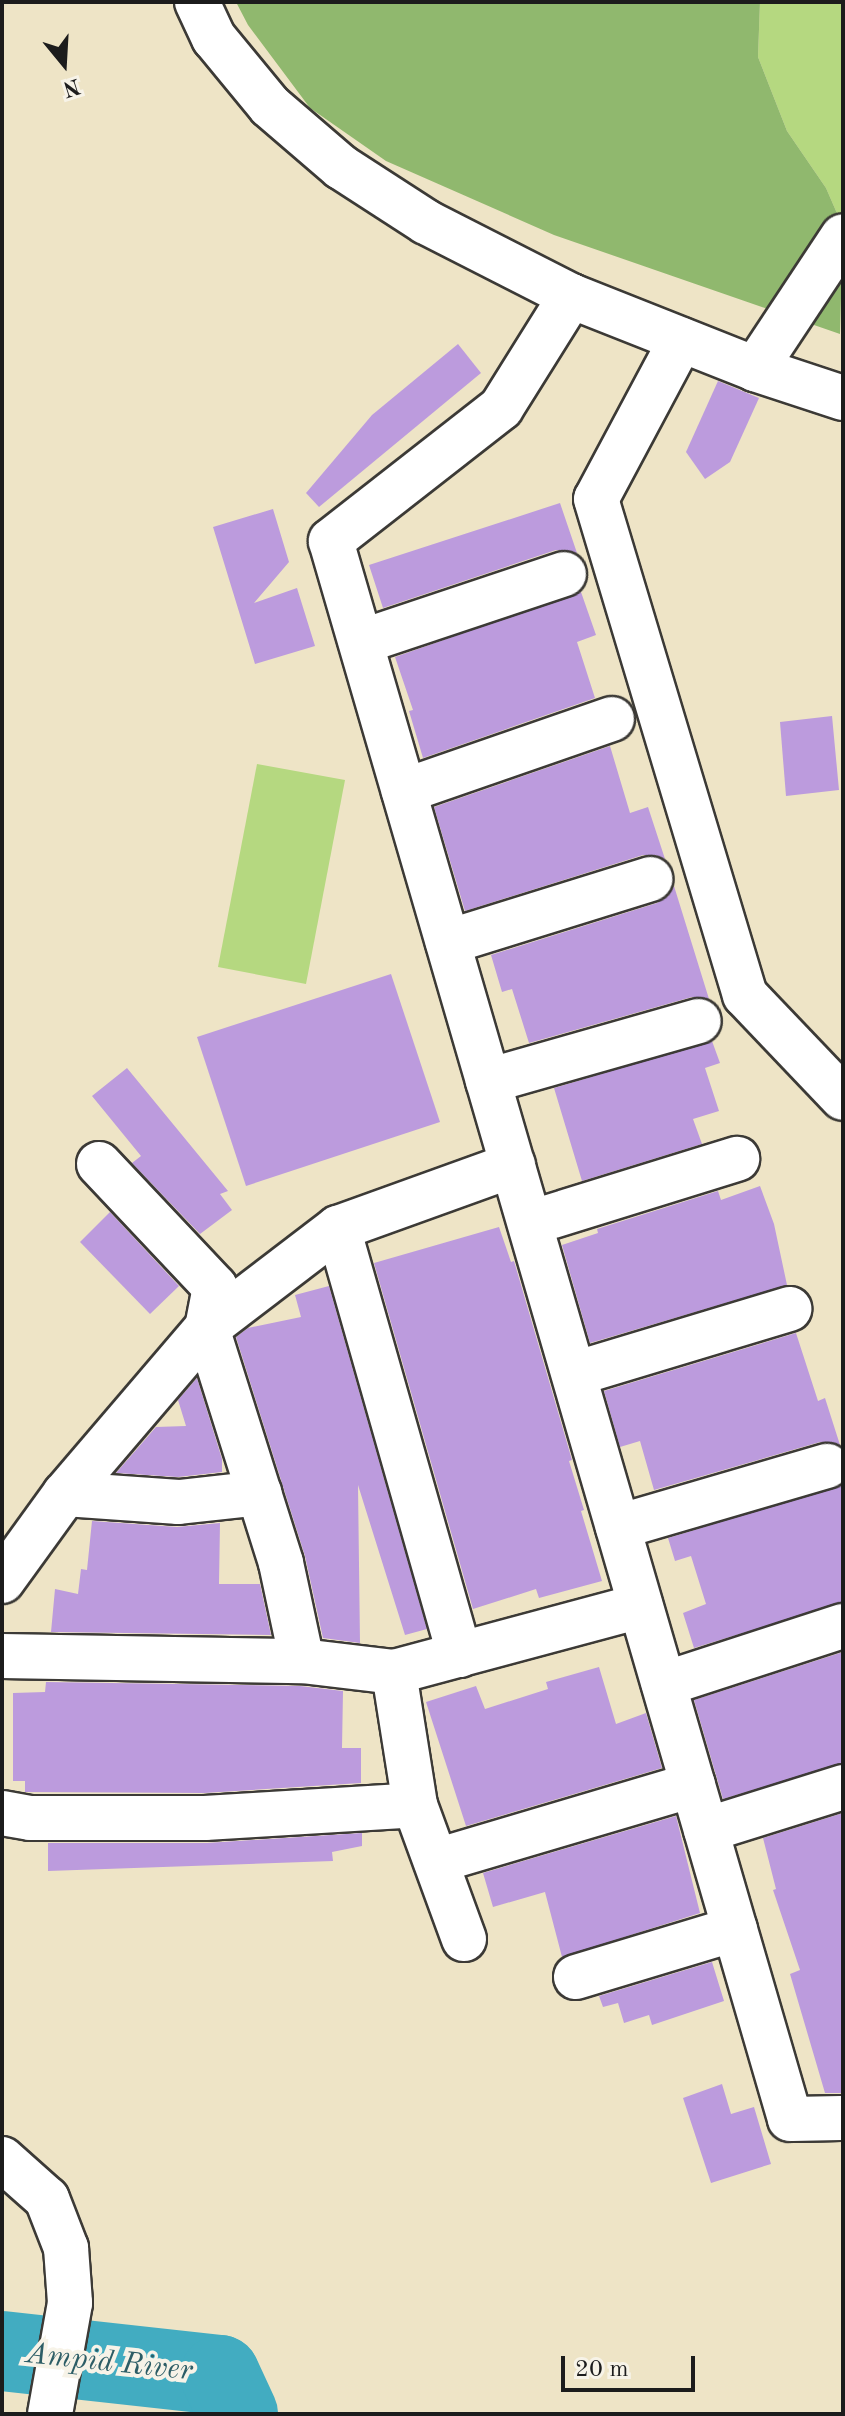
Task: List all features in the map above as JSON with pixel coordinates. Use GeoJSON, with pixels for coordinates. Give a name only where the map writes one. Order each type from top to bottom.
{"type":"FeatureCollection","features":[{"type":"Feature","properties":{"kind":"street"},"geometry":{"type":"LineString","coordinates":[[197,2],[214,38],[270,106],[341,167],[426,222],[571,296],[755,369],[843,398]]}},
{"type":"Feature","properties":{"kind":"street"},"geometry":{"type":"LineString","coordinates":[[755,369],[843,236]]}},
{"type":"Feature","properties":{"kind":"street"},"geometry":{"type":"LineString","coordinates":[[571,296],[501,408],[331,541],[790,2119],[843,2118]]}},
{"type":"Feature","properties":{"kind":"street"},"geometry":{"type":"LineString","coordinates":[[681,340],[596,499],[745,995],[843,1098]]}},
{"type":"Feature","properties":{"kind":"street"},"geometry":{"type":"LineString","coordinates":[[361,642],[564,574]]}},
{"type":"Feature","properties":{"kind":"street"},"geometry":{"type":"LineString","coordinates":[[404,791],[612,719]]}},
{"type":"Feature","properties":{"kind":"street"},"geometry":{"type":"LineString","coordinates":[[448,942],[650,879]]}},
{"type":"Feature","properties":{"kind":"street"},"geometry":{"type":"LineString","coordinates":[[488,1081],[699,1021]]}},
{"type":"Feature","properties":{"kind":"street"},"geometry":{"type":"LineString","coordinates":[[530,1223],[737,1159]]}},
{"type":"Feature","properties":{"kind":"street"},"geometry":{"type":"LineString","coordinates":[[99,1164],[215,1287],[207,1328],[281,1563],[302,1661]]}},
{"type":"Feature","properties":{"kind":"street"},"geometry":{"type":"LineString","coordinates":[[2,1581],[65,1494],[207,1328],[338,1228],[513,1165]]}},
{"type":"Feature","properties":{"kind":"street"},"geometry":{"type":"LineString","coordinates":[[338,1228],[460,1655]]}},
{"type":"Feature","properties":{"kind":"street"},"geometry":{"type":"LineString","coordinates":[[574,1374],[789,1309]]}},
{"type":"Feature","properties":{"kind":"street"},"geometry":{"type":"LineString","coordinates":[[618,1527],[827,1466]]}},
{"type":"Feature","properties":{"kind":"street"},"geometry":{"type":"LineString","coordinates":[[65,1494],[179,1502],[260,1493]]}},
{"type":"Feature","properties":{"kind":"street"},"geometry":{"type":"LineString","coordinates":[[2,1656],[302,1661],[394,1672],[640,1606]]}},
{"type":"Feature","properties":{"kind":"street"},"geometry":{"type":"LineString","coordinates":[[664,1684],[843,1626]]}},
{"type":"Feature","properties":{"kind":"street"},"geometry":{"type":"LineString","coordinates":[[394,1672],[415,1805],[464,1939]]}},
{"type":"Feature","properties":{"kind":"street"},"geometry":{"type":"LineString","coordinates":[[436,1861],[693,1785]]}},
{"type":"Feature","properties":{"kind":"street"},"geometry":{"type":"LineString","coordinates":[[706,1830],[843,1787]]}},
{"type":"Feature","properties":{"kind":"street"},"geometry":{"type":"LineString","coordinates":[[2,1813],[30,1818],[205,1818],[415,1805]]}},
{"type":"Feature","properties":{"kind":"street"},"geometry":{"type":"LineString","coordinates":[[576,1977],[735,1929]]}},
{"type":"Feature","properties":{"kind":"street"},"geometry":{"type":"LineString","coordinates":[[2,2159],[47,2199],[66,2248],[70,2303],[50,2414]]}},
{"type":"Feature","properties":{"kind":"green space"},"geometry":{"type":"Polygon","coordinates":[[[236,2],[760,2],[758,57],[787,131],[826,188],[843,227],[840,334],[554,235],[386,161],[310,108],[248,25],[236,2]]]}},
{"type":"Feature","properties":{"kind":"green space"},"geometry":{"type":"Polygon","coordinates":[[[760,2],[843,2],[843,227],[826,188],[787,131],[758,57],[760,2]]]}},
{"type":"Feature","properties":{"kind":"green space"},"geometry":{"type":"Polygon","coordinates":[[[257,764],[345,780],[306,984],[218,967],[257,764]]]}},
{"type":"Feature","properties":{"kind":"building"},"geometry":{"type":"Polygon","coordinates":[[[458,344],[481,373],[319,507],[306,493],[372,415],[458,344]]]}},
{"type":"Feature","properties":{"kind":"building"},"geometry":{"type":"Polygon","coordinates":[[[718,381],[759,398],[730,462],[705,479],[686,452],[718,381]]]}},
{"type":"Feature","properties":{"kind":"building"},"geometry":{"type":"Polygon","coordinates":[[[560,503],[577,553],[556,550],[383,608],[369,565],[560,503]]]}},
{"type":"Feature","properties":{"kind":"building"},"geometry":{"type":"Polygon","coordinates":[[[273,509],[289,562],[254,603],[297,588],[315,646],[255,664],[213,527],[273,509]]]}},
{"type":"Feature","properties":{"kind":"building"},"geometry":{"type":"Polygon","coordinates":[[[581,592],[596,635],[577,642],[595,698],[423,758],[409,711],[413,710],[395,657],[581,592]]]}},
{"type":"Feature","properties":{"kind":"building"},"geometry":{"type":"Polygon","coordinates":[[[832,716],[839,790],[786,796],[780,722],[832,716]]]}},
{"type":"Feature","properties":{"kind":"building"},"geometry":{"type":"Polygon","coordinates":[[[610,746],[630,813],[648,807],[665,859],[643,855],[465,911],[434,807],[610,746]]]}},
{"type":"Feature","properties":{"kind":"building"},"geometry":{"type":"Polygon","coordinates":[[[674,886],[709,999],[692,997],[529,1043],[512,989],[502,992],[491,955],[657,903],[668,896],[674,886]]]}},
{"type":"Feature","properties":{"kind":"building"},"geometry":{"type":"Polygon","coordinates":[[[391,974],[440,1122],[246,1186],[197,1037],[391,974]]]}},
{"type":"Feature","properties":{"kind":"building"},"geometry":{"type":"Polygon","coordinates":[[[712,1041],[720,1063],[705,1068],[719,1111],[693,1119],[702,1144],[582,1181],[554,1088],[712,1041]]]}},
{"type":"Feature","properties":{"kind":"building"},"geometry":{"type":"Polygon","coordinates":[[[127,1068],[228,1191],[220,1194],[232,1210],[200,1234],[132,1163],[141,1156],[92,1096],[127,1068]]]}},
{"type":"Feature","properties":{"kind":"building"},"geometry":{"type":"Polygon","coordinates":[[[760,1186],[774,1224],[787,1285],[590,1343],[562,1245],[598,1233],[597,1229],[718,1191],[721,1200],[760,1186]]]}},
{"type":"Feature","properties":{"kind":"building"},"geometry":{"type":"Polygon","coordinates":[[[110,1212],[179,1286],[150,1314],[80,1242],[110,1212]]]}},
{"type":"Feature","properties":{"kind":"building"},"geometry":{"type":"Polygon","coordinates":[[[499,1227],[511,1262],[514,1261],[572,1460],[569,1461],[584,1510],[581,1511],[602,1581],[539,1598],[536,1589],[473,1609],[374,1263],[499,1227]]]}},
{"type":"Feature","properties":{"kind":"building"},"geometry":{"type":"Polygon","coordinates":[[[329,1286],[427,1629],[405,1635],[358,1485],[360,1643],[323,1638],[305,1556],[236,1337],[248,1328],[301,1317],[295,1295],[329,1286]]]}},
{"type":"Feature","properties":{"kind":"building"},"geometry":{"type":"Polygon","coordinates":[[[796,1333],[818,1401],[825,1398],[840,1445],[820,1442],[654,1490],[640,1441],[620,1447],[604,1391],[796,1333]]]}},
{"type":"Feature","properties":{"kind":"building"},"geometry":{"type":"Polygon","coordinates":[[[197,1378],[222,1459],[222,1472],[178,1477],[116,1473],[156,1427],[186,1426],[178,1400],[197,1378]]]}},
{"type":"Feature","properties":{"kind":"building"},"geometry":{"type":"Polygon","coordinates":[[[843,1485],[843,1602],[694,1648],[683,1613],[706,1604],[691,1556],[675,1561],[668,1538],[843,1485]]]}},
{"type":"Feature","properties":{"kind":"building"},"geometry":{"type":"Polygon","coordinates":[[[92,1521],[177,1527],[220,1523],[219,1584],[260,1584],[271,1635],[51,1632],[55,1589],[78,1594],[81,1569],[87,1570],[92,1521]]]}},
{"type":"Feature","properties":{"kind":"building"},"geometry":{"type":"Polygon","coordinates":[[[843,1652],[843,1763],[723,1799],[694,1700],[843,1652]]]}},
{"type":"Feature","properties":{"kind":"building"},"geometry":{"type":"Polygon","coordinates":[[[599,1667],[616,1724],[646,1713],[662,1768],[466,1826],[426,1702],[476,1686],[485,1709],[548,1689],[546,1682],[599,1667]]]}},
{"type":"Feature","properties":{"kind":"building"},"geometry":{"type":"Polygon","coordinates":[[[46,1682],[300,1686],[343,1691],[342,1748],[361,1748],[361,1783],[204,1793],[25,1792],[25,1781],[13,1781],[13,1693],[45,1692],[46,1682]]]}},
{"type":"Feature","properties":{"kind":"building"},"geometry":{"type":"Polygon","coordinates":[[[843,1813],[843,2093],[825,2093],[790,1974],[800,1970],[773,1890],[776,1889],[763,1838],[843,1813]]]}},
{"type":"Feature","properties":{"kind":"building"},"geometry":{"type":"Polygon","coordinates":[[[676,1816],[700,1913],[562,1957],[545,1892],[493,1907],[483,1873],[676,1816]]]}},
{"type":"Feature","properties":{"kind":"building"},"geometry":{"type":"Polygon","coordinates":[[[362,1833],[362,1846],[332,1852],[333,1861],[48,1871],[48,1843],[207,1843],[362,1833]]]}},
{"type":"Feature","properties":{"kind":"building"},"geometry":{"type":"Polygon","coordinates":[[[712,1962],[724,2001],[652,2025],[649,2015],[624,2023],[618,2003],[603,2007],[599,1996],[712,1962]]]}},
{"type":"Feature","properties":{"kind":"building"},"geometry":{"type":"Polygon","coordinates":[[[722,2084],[731,2114],[754,2107],[771,2164],[711,2183],[683,2098],[722,2084]]]}},
{"type":"Feature","properties":{"kind":"waterway","name":"Ampid River"},"geometry":{"type":"LineString","coordinates":[[2,2351],[220,2375],[238,2414]]}}]}
